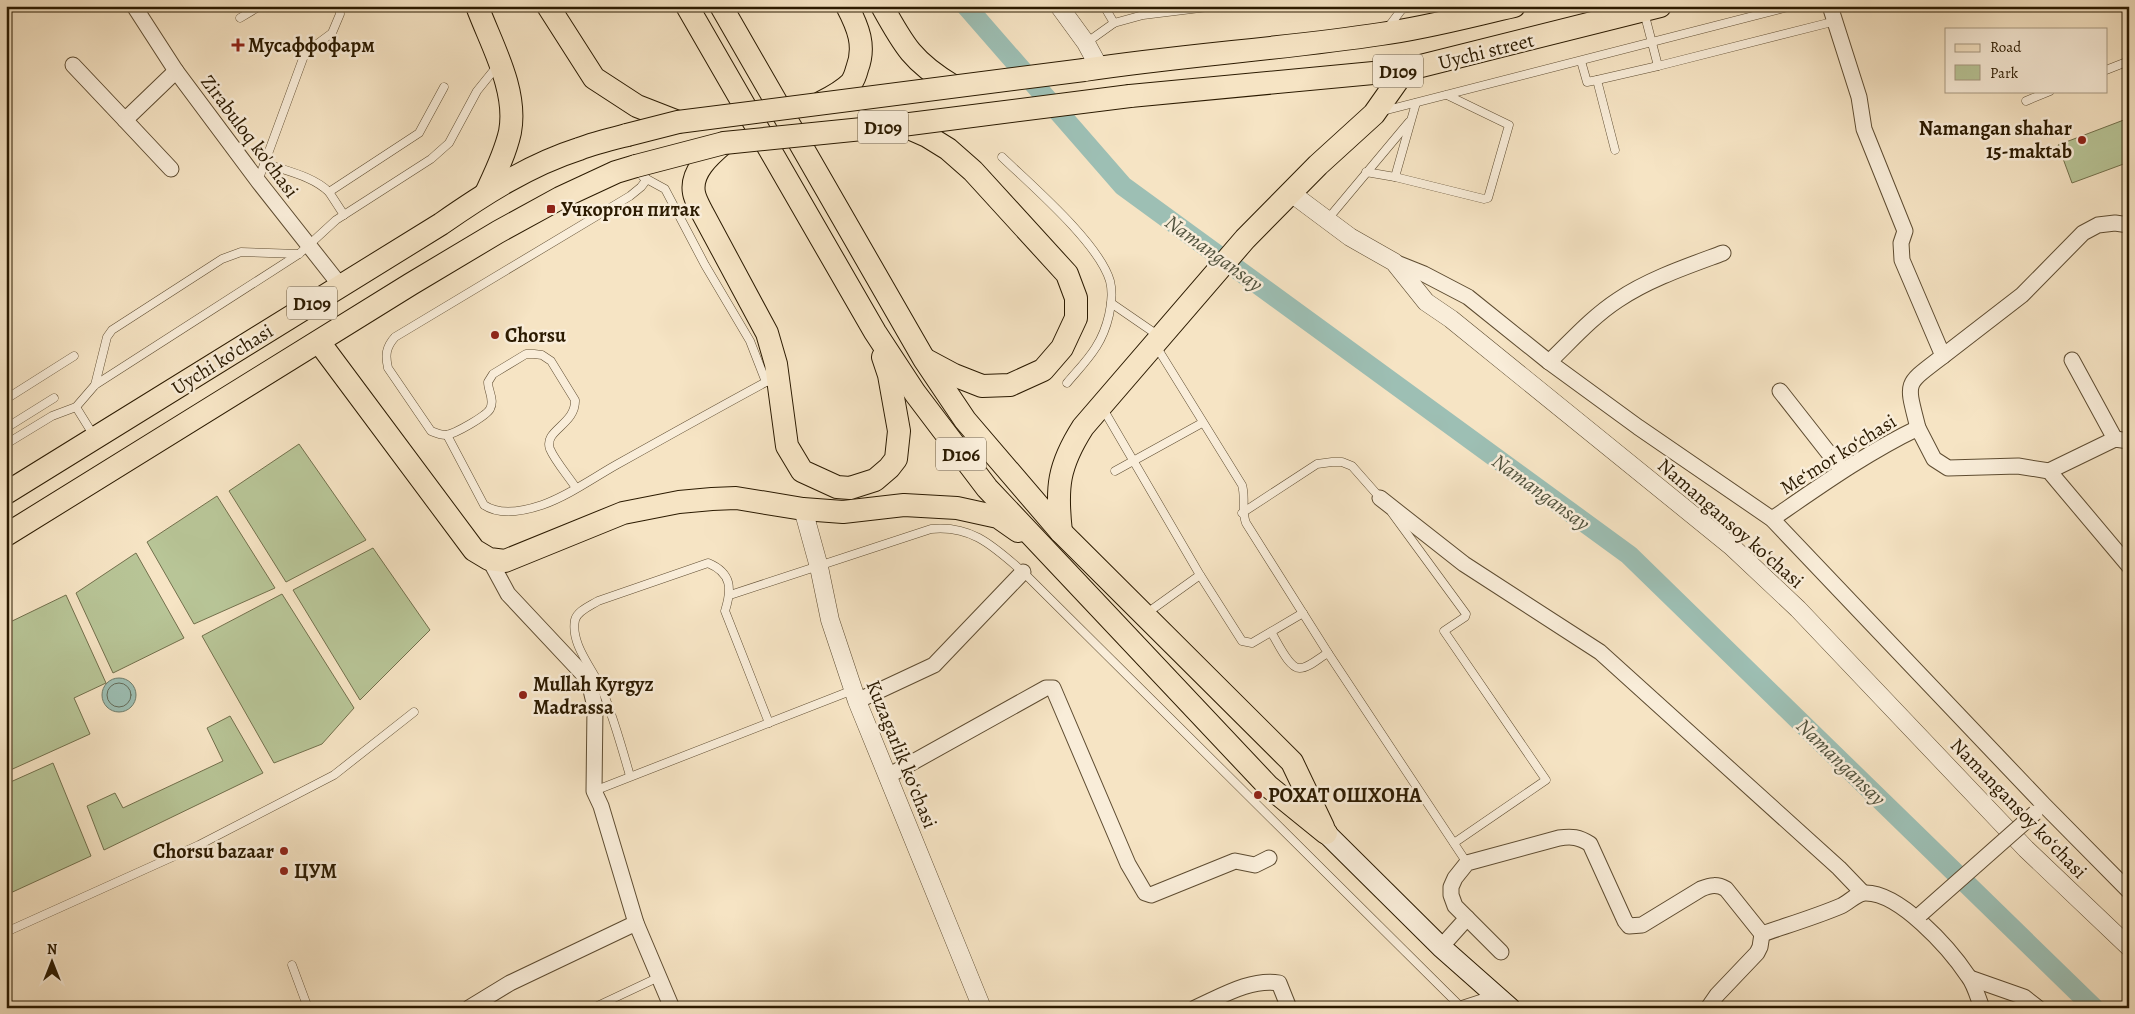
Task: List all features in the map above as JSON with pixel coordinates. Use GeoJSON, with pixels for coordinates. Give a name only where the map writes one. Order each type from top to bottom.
{"type":"FeatureCollection","features":[{"type":"Feature","properties":{"kind":"main road"},"geometry":{"type":"LineString","coordinates":[[477,6],[508,93],[510,131],[502,160],[486,193]]}},
{"type":"Feature","properties":{"kind":"main road"},"geometry":{"type":"LineString","coordinates":[[548,6],[594,78],[637,106],[678,122]]}},
{"type":"Feature","properties":{"kind":"main road","name":"D106"},"geometry":{"type":"LineString","coordinates":[[687,6],[875,332],[915,393],[987,488],[1268,786],[1326,832],[1441,947],[1504,1002]]}},
{"type":"Feature","properties":{"kind":"main road","name":"D106"},"geometry":{"type":"LineString","coordinates":[[721,6],[924,359],[965,420],[1061,532],[1292,762],[1326,832]]}},
{"type":"Feature","properties":{"kind":"main road"},"geometry":{"type":"LineString","coordinates":[[822,102],[841,92],[852,81],[859,64],[862,47],[860,34],[847,6]]}},
{"type":"Feature","properties":{"kind":"main road"},"geometry":{"type":"LineString","coordinates":[[882,6],[900,40],[917,62],[953,86]]}},
{"type":"Feature","properties":{"kind":"main road","name":"Uychi street"},"geometry":{"type":"LineString","coordinates":[[1092,69],[1177,57],[1277,49],[1384,34],[1514,6]]}},
{"type":"Feature","properties":{"kind":"main road","name":"Uychi street"},"geometry":{"type":"LineString","coordinates":[[902,125],[1130,96],[1405,70],[1651,8]]}},
{"type":"Feature","properties":{"kind":"main road"},"geometry":{"type":"LineString","coordinates":[[1277,49],[1281,82]]}},
{"type":"Feature","properties":{"kind":"main road","name":"D109"},"geometry":{"type":"LineString","coordinates":[[678,122],[822,102],[1092,69]]}},
{"type":"Feature","properties":{"kind":"main road"},"geometry":{"type":"LineString","coordinates":[[1061,532],[1058,500],[1062,468],[1074,441],[1245,238],[1374,114],[1405,70]]}},
{"type":"Feature","properties":{"kind":"main road","name":"Uychi ko’chasi"},"geometry":{"type":"LineString","coordinates":[[6,492],[441,224],[486,193],[555,158],[578,149],[678,122]]}},
{"type":"Feature","properties":{"kind":"main road"},"geometry":{"type":"LineString","coordinates":[[902,125],[928,136],[972,171],[1067,274],[1076,298],[1076,318],[1062,348],[1043,370],[1010,385],[982,386],[954,375],[924,359]]}},
{"type":"Feature","properties":{"kind":"main road","name":"D109"},"geometry":{"type":"LineString","coordinates":[[319,342],[498,232],[560,198],[724,143],[902,125]]}},
{"type":"Feature","properties":{"kind":"main road"},"geometry":{"type":"LineString","coordinates":[[724,143],[706,158],[697,174],[694,192],[702,212],[768,333],[771,373],[787,446],[802,471],[837,487],[850,488],[875,480],[896,459],[899,431],[889,375],[875,332]]}},
{"type":"Feature","properties":{"kind":"main road"},"geometry":{"type":"LineString","coordinates":[[319,342],[474,550],[489,559],[505,561],[605,519],[647,508],[679,502],[736,498],[803,509],[843,512],[904,505],[957,508],[998,517],[1052,555]]}},
{"type":"Feature","properties":{"kind":"main road","name":"Uychi ko’chasi"},"geometry":{"type":"LineString","coordinates":[[6,535],[319,342]]}},
{"type":"Feature","properties":{"kind":"main road"},"geometry":{"type":"LineString","coordinates":[[1078,584],[1096,568]]}},
{"type":"Feature","properties":{"kind":"street","name":"Zirabuloq ko'chasi"},"geometry":{"type":"LineString","coordinates":[[134,6],[176,70],[258,181],[304,250],[340,285]]}},
{"type":"Feature","properties":{"kind":"street"},"geometry":{"type":"LineString","coordinates":[[1059,6],[1086,43],[1092,69]]}},
{"type":"Feature","properties":{"kind":"street"},"geometry":{"type":"LineString","coordinates":[[1830,6],[1859,97],[1864,129],[1905,231],[1901,242],[1902,260],[1943,356]]}},
{"type":"Feature","properties":{"kind":"street"},"geometry":{"type":"LineString","coordinates":[[74,65],[171,169]]}},
{"type":"Feature","properties":{"kind":"street"},"geometry":{"type":"LineString","coordinates":[[125,120],[176,70]]}},
{"type":"Feature","properties":{"kind":"street","name":"Namangansoy koʻchasi"},"geometry":{"type":"LineString","coordinates":[[1291,193],[1350,237],[1394,262],[1426,302],[1451,319],[1731,546],[1798,609],[2026,849],[2129,947]]}},
{"type":"Feature","properties":{"kind":"street"},"geometry":{"type":"LineString","coordinates":[[1918,428],[1910,392],[1912,381],[2022,295],[2082,233],[2098,225],[2115,223],[2129,225]]}},
{"type":"Feature","properties":{"kind":"street"},"geometry":{"type":"LineString","coordinates":[[1549,362],[1606,308],[1619,299],[1675,271],[1723,253]]}},
{"type":"Feature","properties":{"kind":"street"},"geometry":{"type":"LineString","coordinates":[[1394,262],[1424,274],[1468,297],[1549,362],[1638,427],[1772,519],[2039,809],[2129,891]]}},
{"type":"Feature","properties":{"kind":"street"},"geometry":{"type":"LineString","coordinates":[[2072,360],[2122,440],[2049,471],[2129,566]]}},
{"type":"Feature","properties":{"kind":"street"},"geometry":{"type":"LineString","coordinates":[[1780,391],[1842,470]]}},
{"type":"Feature","properties":{"kind":"street","name":"Meʻmor koʻchasi"},"geometry":{"type":"LineString","coordinates":[[1772,519],[1842,470],[1885,444],[1918,428],[1934,459],[1948,468],[2018,466],[2049,471]]}},
{"type":"Feature","properties":{"kind":"street"},"geometry":{"type":"LineString","coordinates":[[1380,498],[1464,564],[1600,652],[1839,868],[1862,893]]}},
{"type":"Feature","properties":{"kind":"street","name":"Kuzagarlik koʻchasi"},"geometry":{"type":"LineString","coordinates":[[803,509],[819,567],[830,620],[855,696],[982,1008]]}},
{"type":"Feature","properties":{"kind":"street"},"geometry":{"type":"LineString","coordinates":[[489,559],[508,594],[583,674],[591,690],[595,707],[594,791],[601,806],[636,924],[672,1008]]}},
{"type":"Feature","properties":{"kind":"street"},"geometry":{"type":"LineString","coordinates":[[855,696],[934,665],[1023,572]]}},
{"type":"Feature","properties":{"kind":"street"},"geometry":{"type":"LineString","coordinates":[[888,776],[1046,688],[1053,688],[1128,864],[1145,893],[1151,894],[1235,861],[1255,865],[1269,858]]}},
{"type":"Feature","properties":{"kind":"street"},"geometry":{"type":"LineString","coordinates":[[1918,916],[2039,809]]}},
{"type":"Feature","properties":{"kind":"street"},"geometry":{"type":"LineString","coordinates":[[1501,952],[1455,906],[1451,895],[1451,887],[1455,878],[1467,863],[1572,836],[1590,844],[1624,921],[1629,926],[1642,925],[1701,889],[1711,885],[1726,889],[1762,934],[1757,953],[1717,995],[1708,1008]]}},
{"type":"Feature","properties":{"kind":"street"},"geometry":{"type":"LineString","coordinates":[[1762,934],[1843,905],[1862,893],[1881,895],[1918,916],[1970,978],[1982,1008]]}},
{"type":"Feature","properties":{"kind":"street"},"geometry":{"type":"LineString","coordinates":[[1441,947],[1467,918]]}},
{"type":"Feature","properties":{"kind":"street"},"geometry":{"type":"LineString","coordinates":[[469,1008],[510,983],[636,924]]}},
{"type":"Feature","properties":{"kind":"street"},"geometry":{"type":"LineString","coordinates":[[1970,978],[2024,997],[2038,1008]]}},
{"type":"Feature","properties":{"kind":"street"},"geometry":{"type":"LineString","coordinates":[[1195,1008],[1252,984],[1272,982],[1279,983],[1289,1008]]}},
{"type":"Feature","properties":{"kind":"street"},"geometry":{"type":"LineString","coordinates":[[1463,1008],[1504,1002]]}},
{"type":"Feature","properties":{"kind":"lane"},"geometry":{"type":"LineString","coordinates":[[240,18],[260,6]]}},
{"type":"Feature","properties":{"kind":"lane"},"geometry":{"type":"LineString","coordinates":[[258,181],[305,53],[332,33],[340,14],[339,6]]}},
{"type":"Feature","properties":{"kind":"lane"},"geometry":{"type":"LineString","coordinates":[[1104,6],[1114,23]]}},
{"type":"Feature","properties":{"kind":"lane"},"geometry":{"type":"LineString","coordinates":[[1086,43],[1114,23],[1144,15],[1216,6]]}},
{"type":"Feature","properties":{"kind":"lane"},"geometry":{"type":"LineString","coordinates":[[1384,34],[1402,10],[1420,6]]}},
{"type":"Feature","properties":{"kind":"lane"},"geometry":{"type":"LineString","coordinates":[[1374,114],[1792,6]]}},
{"type":"Feature","properties":{"kind":"lane"},"geometry":{"type":"LineString","coordinates":[[1651,8],[1652,43],[1658,66]]}},
{"type":"Feature","properties":{"kind":"lane"},"geometry":{"type":"LineString","coordinates":[[1581,61],[1587,82],[1836,21]]}},
{"type":"Feature","properties":{"kind":"lane"},"geometry":{"type":"LineString","coordinates":[[2108,69],[2129,61]]}},
{"type":"Feature","properties":{"kind":"lane"},"geometry":{"type":"LineString","coordinates":[[6,444],[52,416],[76,407],[95,385],[304,250],[344,215],[440,152],[449,143],[477,91],[499,64]]}},
{"type":"Feature","properties":{"kind":"lane"},"geometry":{"type":"LineString","coordinates":[[1597,80],[1615,150]]}},
{"type":"Feature","properties":{"kind":"lane"},"geometry":{"type":"LineString","coordinates":[[329,192],[419,133],[444,88]]}},
{"type":"Feature","properties":{"kind":"lane"},"geometry":{"type":"LineString","coordinates":[[2026,101],[2048,92]]}},
{"type":"Feature","properties":{"kind":"lane"},"geometry":{"type":"LineString","coordinates":[[1366,172],[1484,199],[1488,198],[1509,125],[1447,95]]}},
{"type":"Feature","properties":{"kind":"lane"},"geometry":{"type":"LineString","coordinates":[[1395,178],[1416,103]]}},
{"type":"Feature","properties":{"kind":"lane"},"geometry":{"type":"LineString","coordinates":[[1327,220],[1410,121]]}},
{"type":"Feature","properties":{"kind":"lane"},"geometry":{"type":"LineString","coordinates":[[1002,157],[1073,226],[1099,258],[1110,281],[1111,303],[1107,323],[1096,347],[1067,383]]}},
{"type":"Feature","properties":{"kind":"lane"},"geometry":{"type":"LineString","coordinates":[[264,163],[322,185],[329,192],[344,215]]}},
{"type":"Feature","properties":{"kind":"lane"},"geometry":{"type":"LineString","coordinates":[[447,435],[484,504],[492,510],[500,512],[543,504],[576,488],[771,373],[705,265],[664,189],[633,172]]}},
{"type":"Feature","properties":{"kind":"lane"},"geometry":{"type":"LineString","coordinates":[[576,488],[550,448],[550,438],[554,432],[572,416],[575,400],[551,361],[542,355],[526,354],[493,374],[488,382],[492,403],[489,410],[462,428],[447,435],[439,435],[431,431],[388,368],[386,356],[389,345],[396,337],[630,196],[641,187],[633,172]]}},
{"type":"Feature","properties":{"kind":"lane"},"geometry":{"type":"LineString","coordinates":[[95,385],[107,337],[112,330],[213,264],[232,254],[241,252],[304,250]]}},
{"type":"Feature","properties":{"kind":"lane"},"geometry":{"type":"LineString","coordinates":[[1111,303],[1158,340],[1202,423],[1242,484],[1244,492],[1242,513],[1246,523],[1328,653],[1467,863]]}},
{"type":"Feature","properties":{"kind":"lane"},"geometry":{"type":"LineString","coordinates":[[6,399],[74,356]]}},
{"type":"Feature","properties":{"kind":"lane"},"geometry":{"type":"LineString","coordinates":[[6,428],[54,398]]}},
{"type":"Feature","properties":{"kind":"lane"},"geometry":{"type":"LineString","coordinates":[[1102,406],[1200,575],[1242,641],[1252,643],[1304,613]]}},
{"type":"Feature","properties":{"kind":"lane"},"geometry":{"type":"LineString","coordinates":[[76,407],[95,437]]}},
{"type":"Feature","properties":{"kind":"lane"},"geometry":{"type":"LineString","coordinates":[[1116,471],[1202,423]]}},
{"type":"Feature","properties":{"kind":"lane"},"geometry":{"type":"LineString","coordinates":[[1242,513],[1317,464],[1342,462],[1352,466],[1380,498],[1466,614],[1465,617],[1444,631],[1546,780],[1454,843]]}},
{"type":"Feature","properties":{"kind":"lane"},"geometry":{"type":"LineString","coordinates":[[730,595],[930,529],[944,527],[958,529],[979,537],[1023,572],[1463,1008]]}},
{"type":"Feature","properties":{"kind":"lane"},"geometry":{"type":"LineString","coordinates":[[630,776],[616,727],[602,690],[579,645],[574,630],[575,618],[581,611],[598,601],[708,562],[723,573],[729,586],[730,595],[725,611],[769,723]]}},
{"type":"Feature","properties":{"kind":"lane"},"geometry":{"type":"LineString","coordinates":[[1144,616],[1166,598],[1200,575]]}},
{"type":"Feature","properties":{"kind":"lane"},"geometry":{"type":"LineString","coordinates":[[1272,632],[1290,664],[1295,667],[1301,668],[1328,653]]}},
{"type":"Feature","properties":{"kind":"lane"},"geometry":{"type":"LineString","coordinates":[[594,791],[769,723],[855,696]]}},
{"type":"Feature","properties":{"kind":"lane"},"geometry":{"type":"LineString","coordinates":[[6,932],[199,845],[334,775],[414,712]]}},
{"type":"Feature","properties":{"kind":"lane"},"geometry":{"type":"LineString","coordinates":[[292,965],[308,1008]]}},
{"type":"Feature","properties":{"kind":"lane"},"geometry":{"type":"LineString","coordinates":[[593,1008],[659,977]]}},
{"type":"Feature","properties":{"kind":"green space"},"geometry":{"type":"Polygon","coordinates":[[[2129,118],[2129,162],[2072,183],[2058,145],[2129,118]]]}},
{"type":"Feature","properties":{"kind":"green space"},"geometry":{"type":"Polygon","coordinates":[[[299,444],[366,540],[286,582],[229,491],[299,444]]]}},
{"type":"Feature","properties":{"kind":"green space"},"geometry":{"type":"Polygon","coordinates":[[[217,496],[275,588],[194,624],[147,542],[217,496]]]}},
{"type":"Feature","properties":{"kind":"green space"},"geometry":{"type":"Polygon","coordinates":[[[373,548],[430,630],[360,700],[293,590],[373,548]]]}},
{"type":"Feature","properties":{"kind":"green space"},"geometry":{"type":"Polygon","coordinates":[[[136,553],[184,638],[113,673],[76,593],[136,553]]]}},
{"type":"Feature","properties":{"kind":"green space"},"geometry":{"type":"Polygon","coordinates":[[[282,594],[354,708],[322,744],[274,763],[202,636],[282,594]]]}},
{"type":"Feature","properties":{"kind":"green space"},"geometry":{"type":"Polygon","coordinates":[[[66,595],[106,683],[74,698],[90,734],[6,772],[6,624],[66,595]]]}},
{"type":"Feature","properties":{"kind":"green space"},"geometry":{"type":"Polygon","coordinates":[[[230,716],[263,773],[104,850],[87,806],[115,793],[123,808],[223,761],[207,728],[230,716]]]}},
{"type":"Feature","properties":{"kind":"green space"},"geometry":{"type":"Polygon","coordinates":[[[53,763],[91,856],[6,895],[6,784],[53,763]]]}},
{"type":"Feature","properties":{"kind":"water"},"geometry":{"type":"Polygon","coordinates":[[[119,678],[131,683],[136,695],[131,707],[119,712],[107,707],[102,695],[107,683],[119,678]]]}},
{"type":"Feature","properties":{"kind":"waterway","name":"Namangansay"},"geometry":{"type":"LineString","coordinates":[[966,6],[1123,186],[1629,555],[2094,1008]]}},
{"type":"Feature","properties":{"kind":"place","name":"Мусаффофарм"},"geometry":{"type":"Point","coordinates":[238,45]}},
{"type":"Feature","properties":{"kind":"place","name":"Namangan shahar 15-maktab"},"geometry":{"type":"Point","coordinates":[2082,140]}},
{"type":"Feature","properties":{"kind":"place","name":"Учкоргон питак"},"geometry":{"type":"Point","coordinates":[551,209]}},
{"type":"Feature","properties":{"kind":"place","name":"Chorsu"},"geometry":{"type":"Point","coordinates":[495,335]}},
{"type":"Feature","properties":{"kind":"place","name":"Mullah Kyrgyz Madrassa"},"geometry":{"type":"Point","coordinates":[523,695]}},
{"type":"Feature","properties":{"kind":"place","name":"РОХАТ ОШХОНА"},"geometry":{"type":"Point","coordinates":[1258,795]}},
{"type":"Feature","properties":{"kind":"place","name":"Chorsu bazaar"},"geometry":{"type":"Point","coordinates":[284,851]}},
{"type":"Feature","properties":{"kind":"place","name":"ЦУМ"},"geometry":{"type":"Point","coordinates":[284,871]}}]}
